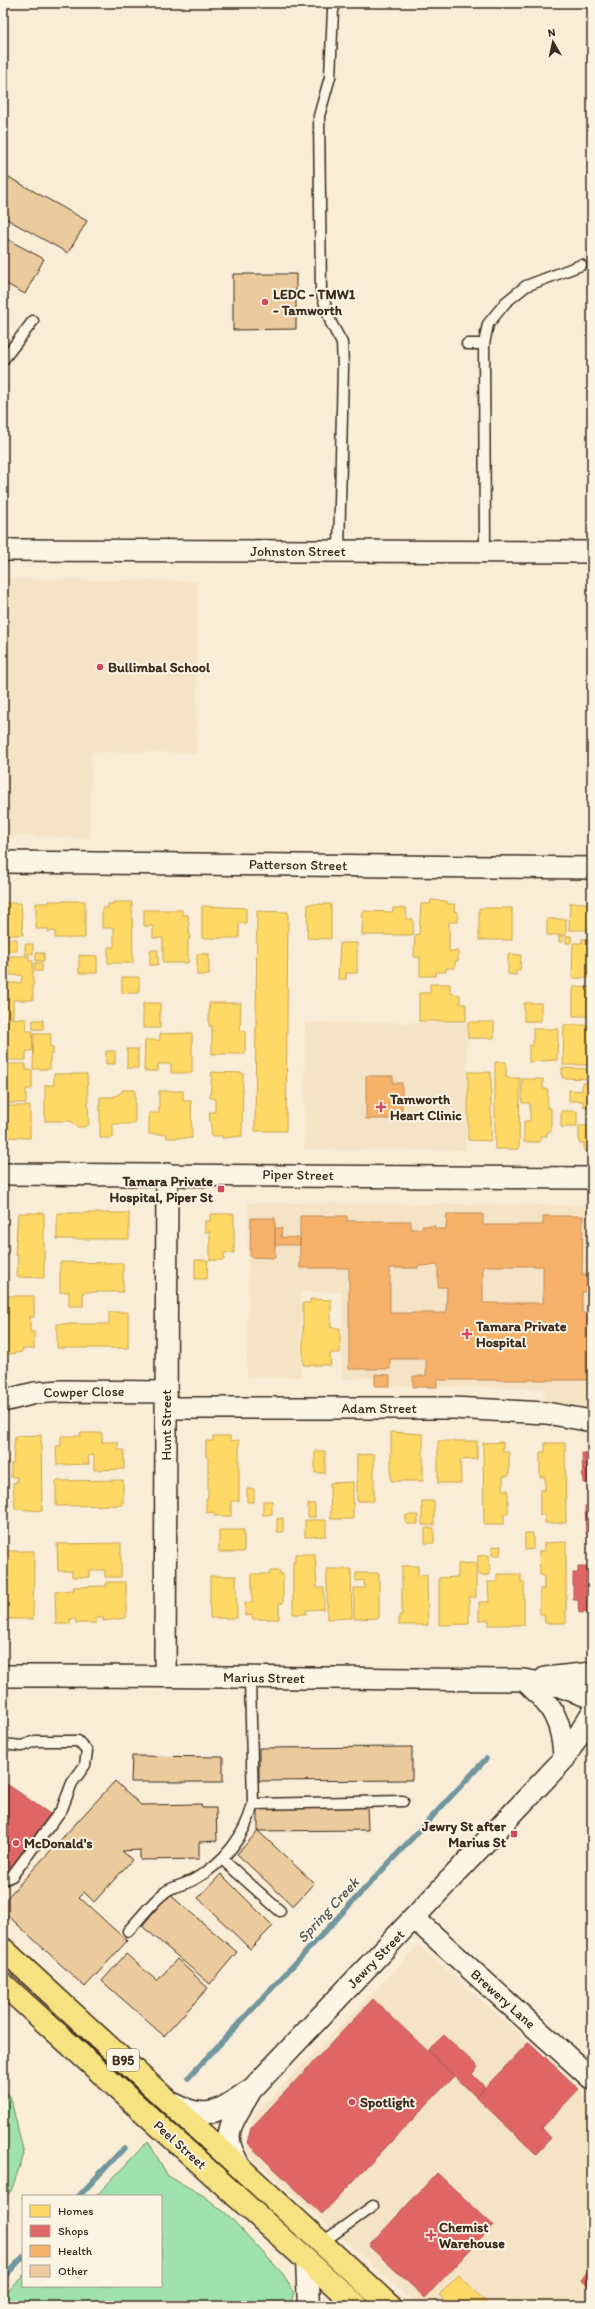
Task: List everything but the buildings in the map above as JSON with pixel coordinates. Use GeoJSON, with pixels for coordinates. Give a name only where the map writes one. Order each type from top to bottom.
{"type":"FeatureCollection","features":[{"type":"Feature","properties":{"kind":"main road","name":"Peel Street"},"geometry":{"type":"LineString","coordinates":[[3,1950],[320,2244]]}},
{"type":"Feature","properties":{"kind":"main road","name":"Peel Street"},"geometry":{"type":"LineString","coordinates":[[3,1984],[357,2306]]}},
{"type":"Feature","properties":{"kind":"main road","name":"B95"},"geometry":{"type":"LineString","coordinates":[[320,2244],[380,2303]]}},
{"type":"Feature","properties":{"kind":"main road"},"geometry":{"type":"LineString","coordinates":[[307,2261],[309,2306]]}},
{"type":"Feature","properties":{"kind":"street","name":"Johnston Street"},"geometry":{"type":"LineString","coordinates":[[3,550],[592,552]]}},
{"type":"Feature","properties":{"kind":"street","name":"Patterson Street"},"geometry":{"type":"LineString","coordinates":[[3,862],[592,868]]}},
{"type":"Feature","properties":{"kind":"street","name":"Piper Street"},"geometry":{"type":"LineString","coordinates":[[3,1174],[592,1178]]}},
{"type":"Feature","properties":{"kind":"street","name":"Hunt Street"},"geometry":{"type":"LineString","coordinates":[[165,1675],[167,1174]]}},
{"type":"Feature","properties":{"kind":"street","name":"Cowper Close"},"geometry":{"type":"LineString","coordinates":[[3,1401],[35,1393],[62,1391],[166,1400]]}},
{"type":"Feature","properties":{"kind":"street","name":"Adam Street"},"geometry":{"type":"LineString","coordinates":[[166,1400],[453,1408],[546,1413],[592,1421]]}},
{"type":"Feature","properties":{"kind":"street","name":"Marius Street"},"geometry":{"type":"LineString","coordinates":[[3,1676],[165,1675],[250,1678],[524,1680],[592,1673]]}},
{"type":"Feature","properties":{"kind":"street","name":"Marius Street"},"geometry":{"type":"LineString","coordinates":[[524,1680],[559,1686],[592,1698]]}},
{"type":"Feature","properties":{"kind":"street"},"geometry":{"type":"LineString","coordinates":[[524,1680],[543,1697],[552,1709],[562,1736],[564,1759]]}},
{"type":"Feature","properties":{"kind":"street","name":"Jewry Street"},"geometry":{"type":"LineString","coordinates":[[167,2101],[188,2111],[199,2114],[211,2113],[253,2088],[564,1759],[592,1713]]}},
{"type":"Feature","properties":{"kind":"street","name":"Jewry Street"},"geometry":{"type":"LineString","coordinates":[[564,1759],[592,1741]]}},
{"type":"Feature","properties":{"kind":"street","name":"Brewery Lane"},"geometry":{"type":"LineString","coordinates":[[415,1918],[592,2079]]}},
{"type":"Feature","properties":{"kind":"street"},"geometry":{"type":"LineString","coordinates":[[243,2172],[229,2145],[228,2134],[231,2124],[253,2088]]}},
{"type":"Feature","properties":{"kind":"lane"},"geometry":{"type":"LineString","coordinates":[[336,3],[333,10],[330,77],[319,116],[321,292],[331,323],[342,343],[343,366],[339,551]]}},
{"type":"Feature","properties":{"kind":"lane"},"geometry":{"type":"LineString","coordinates":[[485,551],[484,344],[488,324],[506,302],[526,286],[581,264]]}},
{"type":"Feature","properties":{"kind":"lane"},"geometry":{"type":"LineString","coordinates":[[3,360],[33,320]]}},
{"type":"Feature","properties":{"kind":"lane"},"geometry":{"type":"LineString","coordinates":[[467,344],[484,344]]}},
{"type":"Feature","properties":{"kind":"lane"},"geometry":{"type":"LineString","coordinates":[[128,1931],[165,1892],[195,1880],[222,1859],[238,1841],[249,1822],[253,1804],[250,1678]]}},
{"type":"Feature","properties":{"kind":"lane"},"geometry":{"type":"LineString","coordinates":[[3,1744],[22,1746],[35,1741],[78,1742],[86,1751],[85,1765],[72,1783],[62,1809],[12,1876],[3,1880]]}},
{"type":"Feature","properties":{"kind":"lane"},"geometry":{"type":"LineString","coordinates":[[253,1804],[403,1801]]}},
{"type":"Feature","properties":{"kind":"lane"},"geometry":{"type":"LineString","coordinates":[[222,1859],[280,1911]]}},
{"type":"Feature","properties":{"kind":"lane"},"geometry":{"type":"LineString","coordinates":[[320,2244],[373,2206]]}},
{"type":"Feature","properties":{"kind":"shaded area","name":"Bullimbal School"},"geometry":{"type":"Polygon","coordinates":[[[3,579],[198,581],[196,753],[91,752],[90,838],[3,835],[3,579]]]}},
{"type":"Feature","properties":{"kind":"shaded area"},"geometry":{"type":"Polygon","coordinates":[[[305,1022],[467,1023],[466,1150],[304,1149],[305,1022]]]}},
{"type":"Feature","properties":{"kind":"shaded area","name":"Tamara Private Hospital"},"geometry":{"type":"Polygon","coordinates":[[[248,1203],[592,1205],[592,1408],[545,1400],[544,1388],[375,1386],[374,1378],[342,1379],[342,1292],[301,1292],[301,1377],[247,1378],[248,1203]]]}},
{"type":"Feature","properties":{"kind":"shaded area"},"geometry":{"type":"Polygon","coordinates":[[[419,1945],[529,2042],[592,2101],[592,2306],[418,2306],[244,2151],[254,2115],[419,1945]]]}},
{"type":"Feature","properties":{"kind":"green space"},"geometry":{"type":"Polygon","coordinates":[[[3,2090],[10,2096],[24,2154],[11,2191],[3,2200],[3,2090]]]}},
{"type":"Feature","properties":{"kind":"green space"},"geometry":{"type":"Polygon","coordinates":[[[148,2141],[168,2176],[204,2196],[228,2215],[283,2274],[294,2292],[290,2306],[3,2306],[3,2297],[22,2276],[22,2287],[162,2287],[162,2195],[97,2195],[148,2141]]]}},
{"type":"Feature","properties":{"kind":"waterway","name":"Spring Creek"},"geometry":{"type":"LineString","coordinates":[[188,2078],[486,1759]]}},
{"type":"Feature","properties":{"kind":"waterway","name":"Spring Creek"},"geometry":{"type":"LineString","coordinates":[[80,2195],[124,2148]]}},
{"type":"Feature","properties":{"kind":"waterway","name":"Spring Creek"},"geometry":{"type":"LineString","coordinates":[[3,2278],[22,2258]]}},
{"type":"Feature","properties":{"kind":"place","name":"LEDC - TMW1 - Tamworth"},"geometry":{"type":"Point","coordinates":[265,302]}},
{"type":"Feature","properties":{"kind":"place","name":"Bullimbal School"},"geometry":{"type":"Point","coordinates":[100,667]}},
{"type":"Feature","properties":{"kind":"place","name":"Tamworth Heart Clinic"},"geometry":{"type":"Point","coordinates":[381,1107]}},
{"type":"Feature","properties":{"kind":"place","name":"Tamara Private Hospital, Piper St"},"geometry":{"type":"Point","coordinates":[221,1189]}},
{"type":"Feature","properties":{"kind":"place","name":"Tamara Private Hospital"},"geometry":{"type":"Point","coordinates":[467,1334]}},
{"type":"Feature","properties":{"kind":"place","name":"Jewry St after Marius St"},"geometry":{"type":"Point","coordinates":[514,1834]}},
{"type":"Feature","properties":{"kind":"place","name":"McDonald's"},"geometry":{"type":"Point","coordinates":[16,1843]}},
{"type":"Feature","properties":{"kind":"place","name":"Spotlight"},"geometry":{"type":"Point","coordinates":[352,2102]}},
{"type":"Feature","properties":{"kind":"place","name":"Chemist Warehouse"},"geometry":{"type":"Point","coordinates":[431,2235]}}]}
